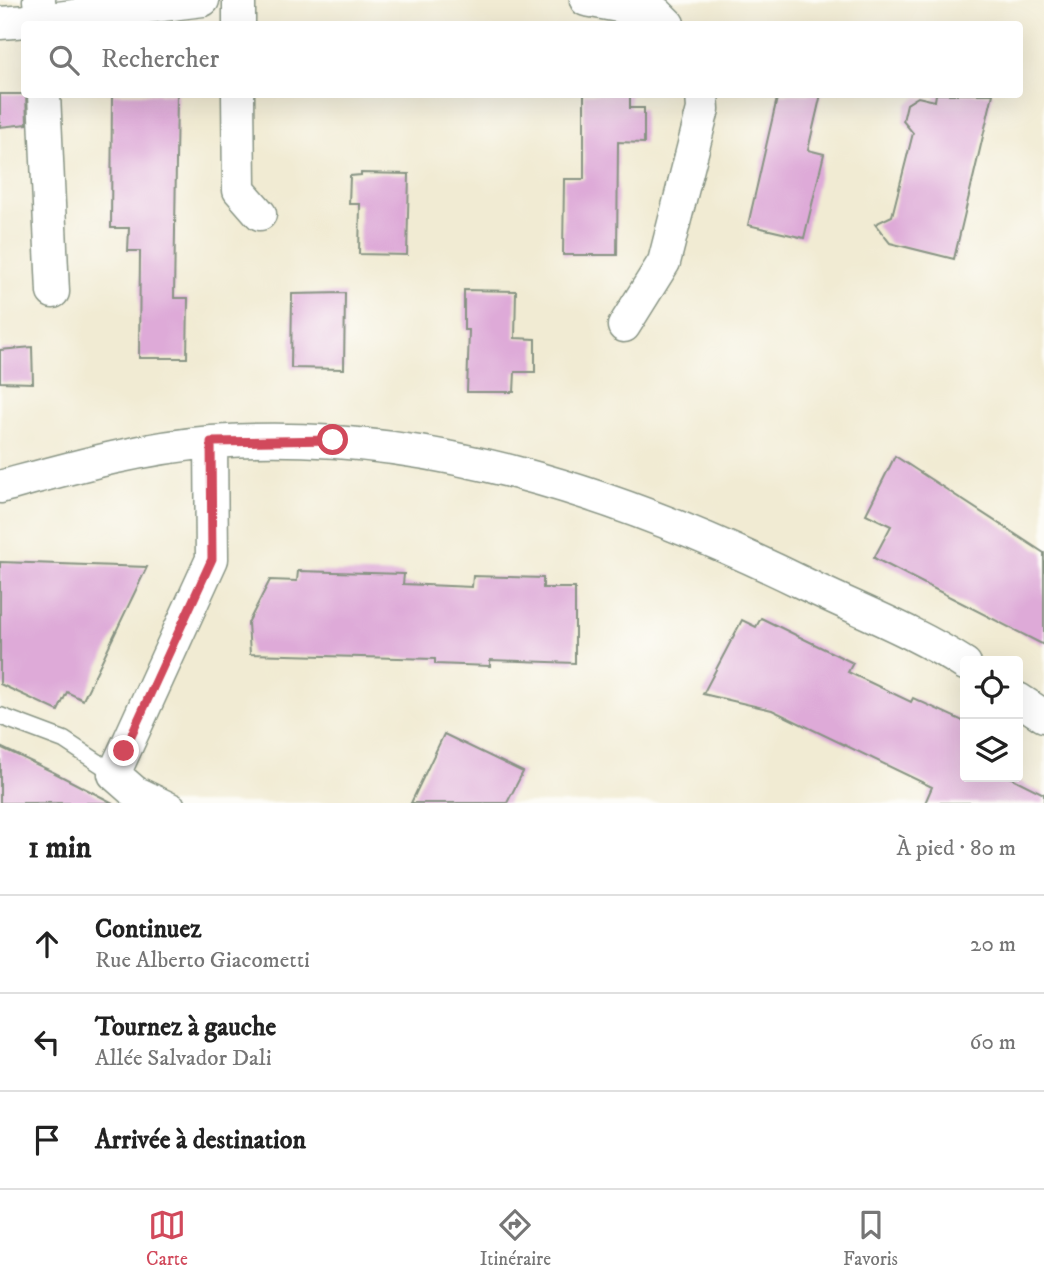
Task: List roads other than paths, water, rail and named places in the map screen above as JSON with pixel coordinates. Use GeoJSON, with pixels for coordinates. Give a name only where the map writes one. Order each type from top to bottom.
{"type":"FeatureCollection","features":[{"type":"Feature","properties":{"kind":"street"},"geometry":{"type":"LineString","coordinates":[[0,23],[40,15],[203,0]]}},
{"type":"Feature","properties":{"kind":"street"},"geometry":{"type":"LineString","coordinates":[[239,0],[239,21]]}},
{"type":"Feature","properties":{"kind":"street"},"geometry":{"type":"LineString","coordinates":[[586,0],[657,13],[665,21]]}},
{"type":"Feature","properties":{"kind":"street"},"geometry":{"type":"LineString","coordinates":[[44,98],[52,292]]}},
{"type":"Feature","properties":{"kind":"street"},"geometry":{"type":"LineString","coordinates":[[238,98],[239,190],[260,214]]}},
{"type":"Feature","properties":{"kind":"street"},"geometry":{"type":"LineString","coordinates":[[624,326],[664,262],[703,109],[702,98]]}},
{"type":"Feature","properties":{"kind":"street"},"geometry":{"type":"LineString","coordinates":[[0,487],[103,458],[211,442],[333,440],[482,462],[651,514],[770,567],[960,662]]}},
{"type":"Feature","properties":{"kind":"street"},"geometry":{"type":"LineString","coordinates":[[147,803],[114,774],[212,559],[211,442]]}},
{"type":"Feature","properties":{"kind":"street"},"geometry":{"type":"LineString","coordinates":[[1023,702],[1044,716]]}},
{"type":"Feature","properties":{"kind":"lane"},"geometry":{"type":"LineString","coordinates":[[0,716],[64,740],[114,774],[176,803]]}}]}
